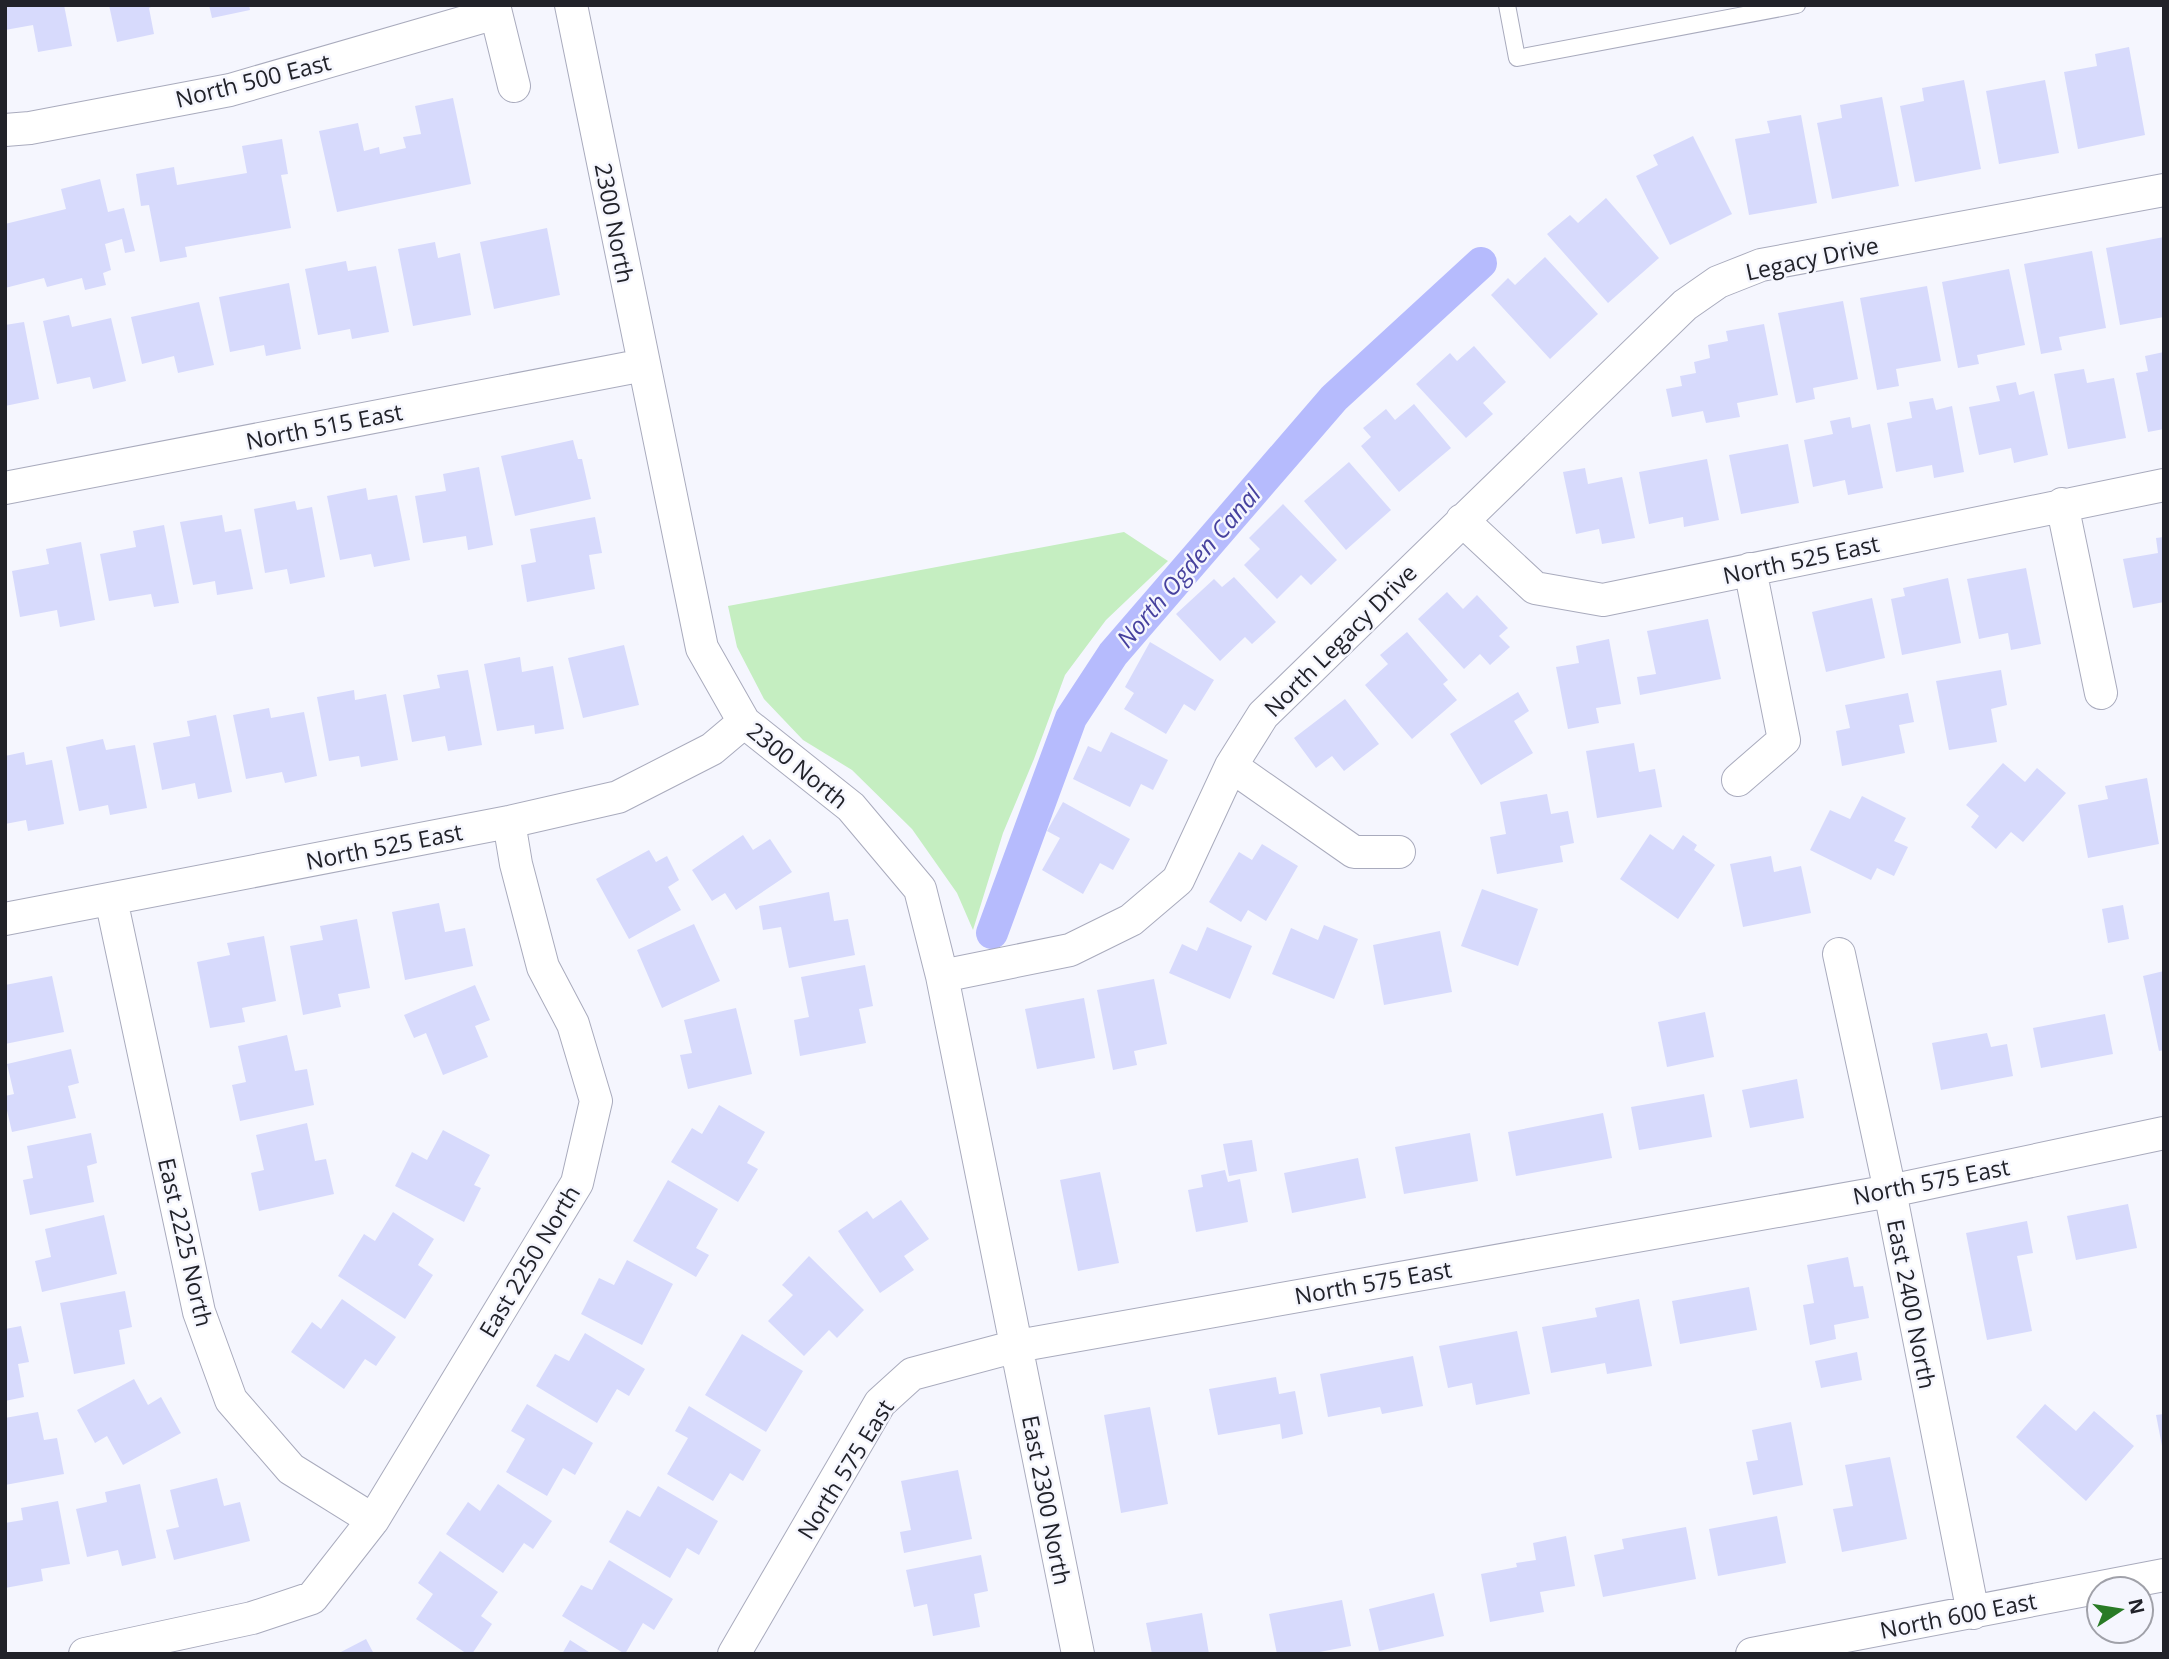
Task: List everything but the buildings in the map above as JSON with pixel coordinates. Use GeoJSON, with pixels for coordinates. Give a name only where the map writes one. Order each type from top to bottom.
{"type":"FeatureCollection","features":[{"type":"Feature","properties":{"kind":"street","name":"2300 North"},"geometry":{"type":"LineString","coordinates":[[571,5],[702,648],[744,722],[851,807],[920,889],[943,976],[1017,1346]]}},
{"type":"Feature","properties":{"kind":"street"},"geometry":{"type":"LineString","coordinates":[[495,9],[514,86]]}},
{"type":"Feature","properties":{"kind":"street","name":"North 500 East"},"geometry":{"type":"LineString","coordinates":[[5,130],[30,128],[230,90],[495,9]]}},
{"type":"Feature","properties":{"kind":"street","name":"Legacy Drive"},"geometry":{"type":"LineString","coordinates":[[1527,460],[1685,305],[1731,276],[1761,265],[2164,190]]}},
{"type":"Feature","properties":{"kind":"street","name":"North 515 East"},"geometry":{"type":"LineString","coordinates":[[5,488],[643,365]]}},
{"type":"Feature","properties":{"kind":"street","name":"North Legacy Drive"},"geometry":{"type":"LineString","coordinates":[[943,976],[1070,950],[1131,920],[1178,880],[1231,766],[1263,715],[1527,460]]}},
{"type":"Feature","properties":{"kind":"street","name":"North 525 East"},"geometry":{"type":"LineString","coordinates":[[1462,520],[1535,588],[1603,600],[2164,485]]}},
{"type":"Feature","properties":{"kind":"street"},"geometry":{"type":"LineString","coordinates":[[2062,505],[2101,693]]}},
{"type":"Feature","properties":{"kind":"street"},"geometry":{"type":"LineString","coordinates":[[1738,780],[1784,740],[1750,569]]}},
{"type":"Feature","properties":{"kind":"street","name":"North 525 East"},"geometry":{"type":"LineString","coordinates":[[5,919],[509,822],[618,797],[712,749],[744,722]]}},
{"type":"Feature","properties":{"kind":"street"},"geometry":{"type":"LineString","coordinates":[[1231,766],[1354,852],[1399,852]]}},
{"type":"Feature","properties":{"kind":"street","name":"East 2250 North"},"geometry":{"type":"LineString","coordinates":[[373,1520],[578,1183],[596,1101],[573,1024],[543,967],[516,864],[509,822]]}},
{"type":"Feature","properties":{"kind":"street","name":"East 2225 North"},"geometry":{"type":"LineString","coordinates":[[111,899],[200,1312],[231,1400],[291,1469],[373,1520]]}},
{"type":"Feature","properties":{"kind":"street","name":"East 2400 North"},"geometry":{"type":"LineString","coordinates":[[1839,954],[1890,1191],[1973,1613]]}},
{"type":"Feature","properties":{"kind":"street","name":"North 575 East"},"geometry":{"type":"LineString","coordinates":[[734,1654],[880,1403],[912,1374],[1017,1346],[1890,1191],[2164,1133]]}},
{"type":"Feature","properties":{"kind":"street","name":"East 2300 North"},"geometry":{"type":"LineString","coordinates":[[1017,1346],[1078,1654]]}},
{"type":"Feature","properties":{"kind":"street"},"geometry":{"type":"LineString","coordinates":[[85,1654],[252,1618],[312,1598],[373,1520]]}},
{"type":"Feature","properties":{"kind":"street","name":"North 600 East"},"geometry":{"type":"LineString","coordinates":[[1752,1654],[2164,1575]]}},
{"type":"Feature","properties":{"kind":"lane"},"geometry":{"type":"LineString","coordinates":[[1507,5],[1517,58],[1797,5]]}},
{"type":"Feature","properties":{"kind":"green space"},"geometry":{"type":"Polygon","coordinates":[[[1124,532],[1168,561],[1106,620],[1065,675],[1003,833],[973,930],[957,893],[912,829],[852,770],[803,740],[764,699],[737,647],[728,606],[1124,532]]]}},
{"type":"Feature","properties":{"kind":"waterway","name":"North Ogden Canal"},"geometry":{"type":"LineString","coordinates":[[992,933],[1071,718],[1113,654],[1334,398],[1481,263]]}}]}
